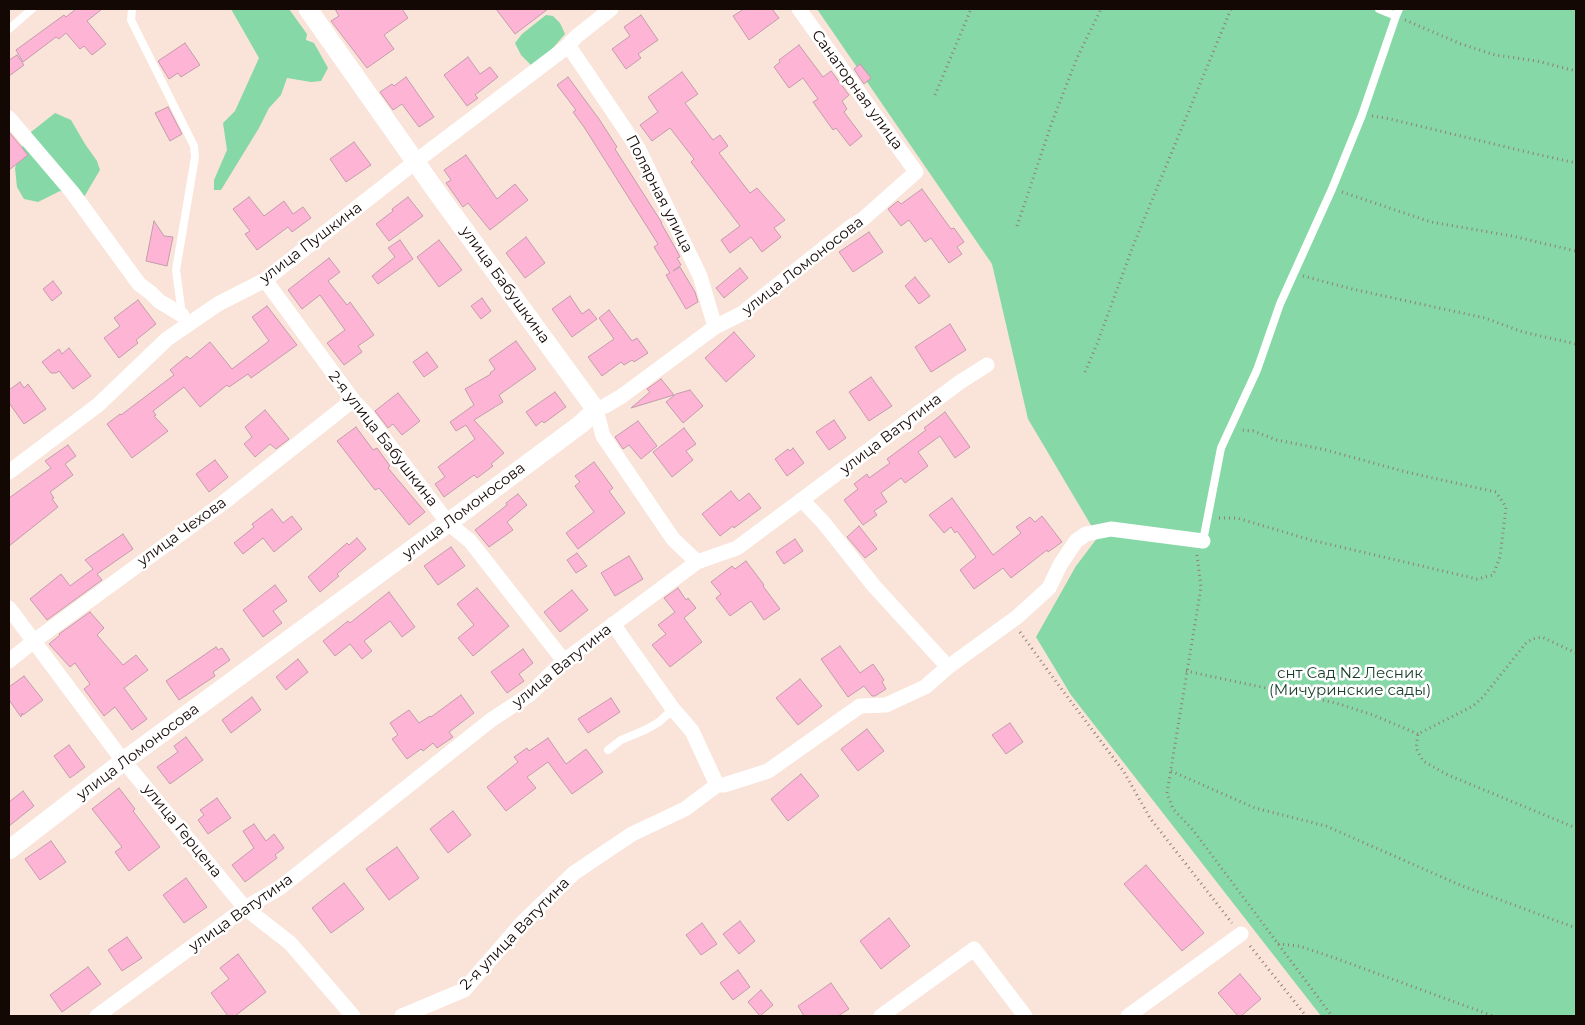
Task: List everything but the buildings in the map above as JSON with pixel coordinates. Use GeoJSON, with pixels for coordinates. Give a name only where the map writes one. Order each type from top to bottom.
{"type":"FeatureCollection","features":[{"type":"Feature","properties":{"kind":"street","name":"улица Бабушкина"},"geometry":{"type":"LineString","coordinates":[[308,9],[415,162],[596,410],[603,436],[673,538],[697,562]]}},
{"type":"Feature","properties":{"kind":"street","name":"улица Пушкина"},"geometry":{"type":"LineString","coordinates":[[9,472],[98,405],[185,320],[265,280],[568,45],[611,9]]}},
{"type":"Feature","properties":{"kind":"street","name":"Санаторная улица"},"geometry":{"type":"LineString","coordinates":[[799,9],[916,172]]}},
{"type":"Feature","properties":{"kind":"street","name":"Полярная улица"},"geometry":{"type":"LineString","coordinates":[[568,45],[639,150],[700,276],[715,326]]}},
{"type":"Feature","properties":{"kind":"street"},"geometry":{"type":"LineString","coordinates":[[9,118],[72,192],[139,284],[185,320]]}},
{"type":"Feature","properties":{"kind":"street","name":"улица Ломоносова"},"geometry":{"type":"LineString","coordinates":[[9,850],[125,760],[448,523],[581,424],[596,410],[622,396],[715,326],[741,314],[849,228],[864,219],[916,172]]}},
{"type":"Feature","properties":{"kind":"street","name":"2-я улица Бабушкина"},"geometry":{"type":"LineString","coordinates":[[265,280],[352,400],[366,414],[448,523],[470,541],[564,661]]}},
{"type":"Feature","properties":{"kind":"street","name":"улица Ватутина"},"geometry":{"type":"LineString","coordinates":[[97,1016],[245,908],[281,887],[491,720],[529,695],[564,661],[697,562],[737,548],[960,382],[987,365]]}},
{"type":"Feature","properties":{"kind":"street","name":"улица Чехова"},"geometry":{"type":"LineString","coordinates":[[9,661],[223,503],[352,400]]}},
{"type":"Feature","properties":{"kind":"street"},"geometry":{"type":"LineString","coordinates":[[802,500],[823,522],[874,586],[948,668]]}},
{"type":"Feature","properties":{"kind":"street","name":"2-я улица Ватутина"},"geometry":{"type":"LineString","coordinates":[[402,1016],[464,990],[522,922],[574,873],[632,834],[685,809],[717,785],[724,785],[768,771],[860,706],[886,705],[925,687],[1012,621],[1049,588],[1060,565],[1076,541],[1086,534],[1111,528],[1203,541]]}},
{"type":"Feature","properties":{"kind":"street","name":"улица Герцена"},"geometry":{"type":"LineString","coordinates":[[9,608],[118,754],[125,760],[245,908],[290,943],[353,1016]]}},
{"type":"Feature","properties":{"kind":"street"},"geometry":{"type":"LineString","coordinates":[[613,624],[673,709],[692,731],[717,785]]}},
{"type":"Feature","properties":{"kind":"street"},"geometry":{"type":"LineString","coordinates":[[1128,1016],[1241,934]]}},
{"type":"Feature","properties":{"kind":"street"},"geometry":{"type":"LineString","coordinates":[[881,1016],[974,949],[1025,1016]]}},
{"type":"Feature","properties":{"kind":"lane"},"geometry":{"type":"LineString","coordinates":[[9,29],[32,9]]}},
{"type":"Feature","properties":{"kind":"lane"},"geometry":{"type":"LineString","coordinates":[[132,9],[131,20],[194,146],[196,157],[176,270],[185,320]]}},
{"type":"Feature","properties":{"kind":"lane"},"geometry":{"type":"LineString","coordinates":[[1203,541],[1221,448],[1257,370],[1293,273],[1332,189],[1362,115],[1398,12],[1379,9]]}},
{"type":"Feature","properties":{"kind":"lane"},"geometry":{"type":"LineString","coordinates":[[608,750],[620,740],[659,722],[673,709]]}},
{"type":"Feature","properties":{"kind":"path"},"geometry":{"type":"LineString","coordinates":[[935,95],[971,9]]}},
{"type":"Feature","properties":{"kind":"path"},"geometry":{"type":"LineString","coordinates":[[1017,226],[1052,122],[1078,58],[1101,9]]}},
{"type":"Feature","properties":{"kind":"path"},"geometry":{"type":"LineString","coordinates":[[1085,372],[1133,246],[1231,9]]}},
{"type":"Feature","properties":{"kind":"path"},"geometry":{"type":"LineString","coordinates":[[1398,12],[1461,44],[1495,54],[1537,61],[1576,71]]}},
{"type":"Feature","properties":{"kind":"path"},"geometry":{"type":"LineString","coordinates":[[1362,115],[1386,118],[1576,163]]}},
{"type":"Feature","properties":{"kind":"path"},"geometry":{"type":"LineString","coordinates":[[1332,189],[1364,198],[1431,222],[1512,236],[1576,251]]}},
{"type":"Feature","properties":{"kind":"path"},"geometry":{"type":"LineString","coordinates":[[1293,273],[1352,289],[1485,318],[1523,332],[1576,344]]}},
{"type":"Feature","properties":{"kind":"path"},"geometry":{"type":"LineString","coordinates":[[1206,520],[1224,517],[1237,518],[1311,540],[1477,579],[1493,575],[1500,556],[1506,508],[1496,492],[1406,472],[1326,450],[1277,440],[1252,431],[1229,430]]}},
{"type":"Feature","properties":{"kind":"path"},"geometry":{"type":"LineString","coordinates":[[1185,538],[1198,556],[1201,587],[1166,793],[1173,809],[1193,830],[1332,1016]]}},
{"type":"Feature","properties":{"kind":"path"},"geometry":{"type":"LineString","coordinates":[[1012,621],[1124,772],[1150,818],[1306,1016]]}},
{"type":"Feature","properties":{"kind":"path"},"geometry":{"type":"LineString","coordinates":[[1418,734],[1473,706],[1484,697],[1526,643],[1532,639],[1542,637],[1576,653]]}},
{"type":"Feature","properties":{"kind":"path"},"geometry":{"type":"LineString","coordinates":[[1186,671],[1336,703],[1374,715],[1418,734]]}},
{"type":"Feature","properties":{"kind":"path"},"geometry":{"type":"LineString","coordinates":[[1418,734],[1416,748],[1423,761],[1448,775],[1576,828]]}},
{"type":"Feature","properties":{"kind":"path"},"geometry":{"type":"LineString","coordinates":[[1171,771],[1255,808],[1326,826],[1460,885],[1576,928]]}},
{"type":"Feature","properties":{"kind":"path"},"geometry":{"type":"LineString","coordinates":[[1278,944],[1298,946],[1332,957],[1493,1016]]}},
{"type":"Feature","properties":{"kind":"green space"},"geometry":{"type":"Polygon","coordinates":[[[231,9],[289,9],[307,34],[306,40],[314,43],[328,68],[321,81],[311,82],[287,78],[281,95],[269,108],[221,190],[214,190],[214,180],[227,150],[223,123],[235,111],[259,58],[231,9]]]}},
{"type":"Feature","properties":{"kind":"green space","name":"снт Сад N2 Лесник (Мичуринские сады)"},"geometry":{"type":"Polygon","coordinates":[[[817,9],[1576,9],[1576,1016],[1321,1016],[1071,695],[1036,637],[1076,566],[1098,537],[1028,419],[992,264],[817,9]]]}},
{"type":"Feature","properties":{"kind":"green space"},"geometry":{"type":"Polygon","coordinates":[[[546,15],[553,16],[560,23],[565,34],[546,56],[532,66],[521,55],[515,43],[522,34],[546,15]]]}},
{"type":"Feature","properties":{"kind":"green space"},"geometry":{"type":"Polygon","coordinates":[[[55,113],[71,120],[97,161],[100,170],[84,197],[60,191],[38,202],[24,199],[17,187],[15,168],[26,136],[55,113]]]}}]}
